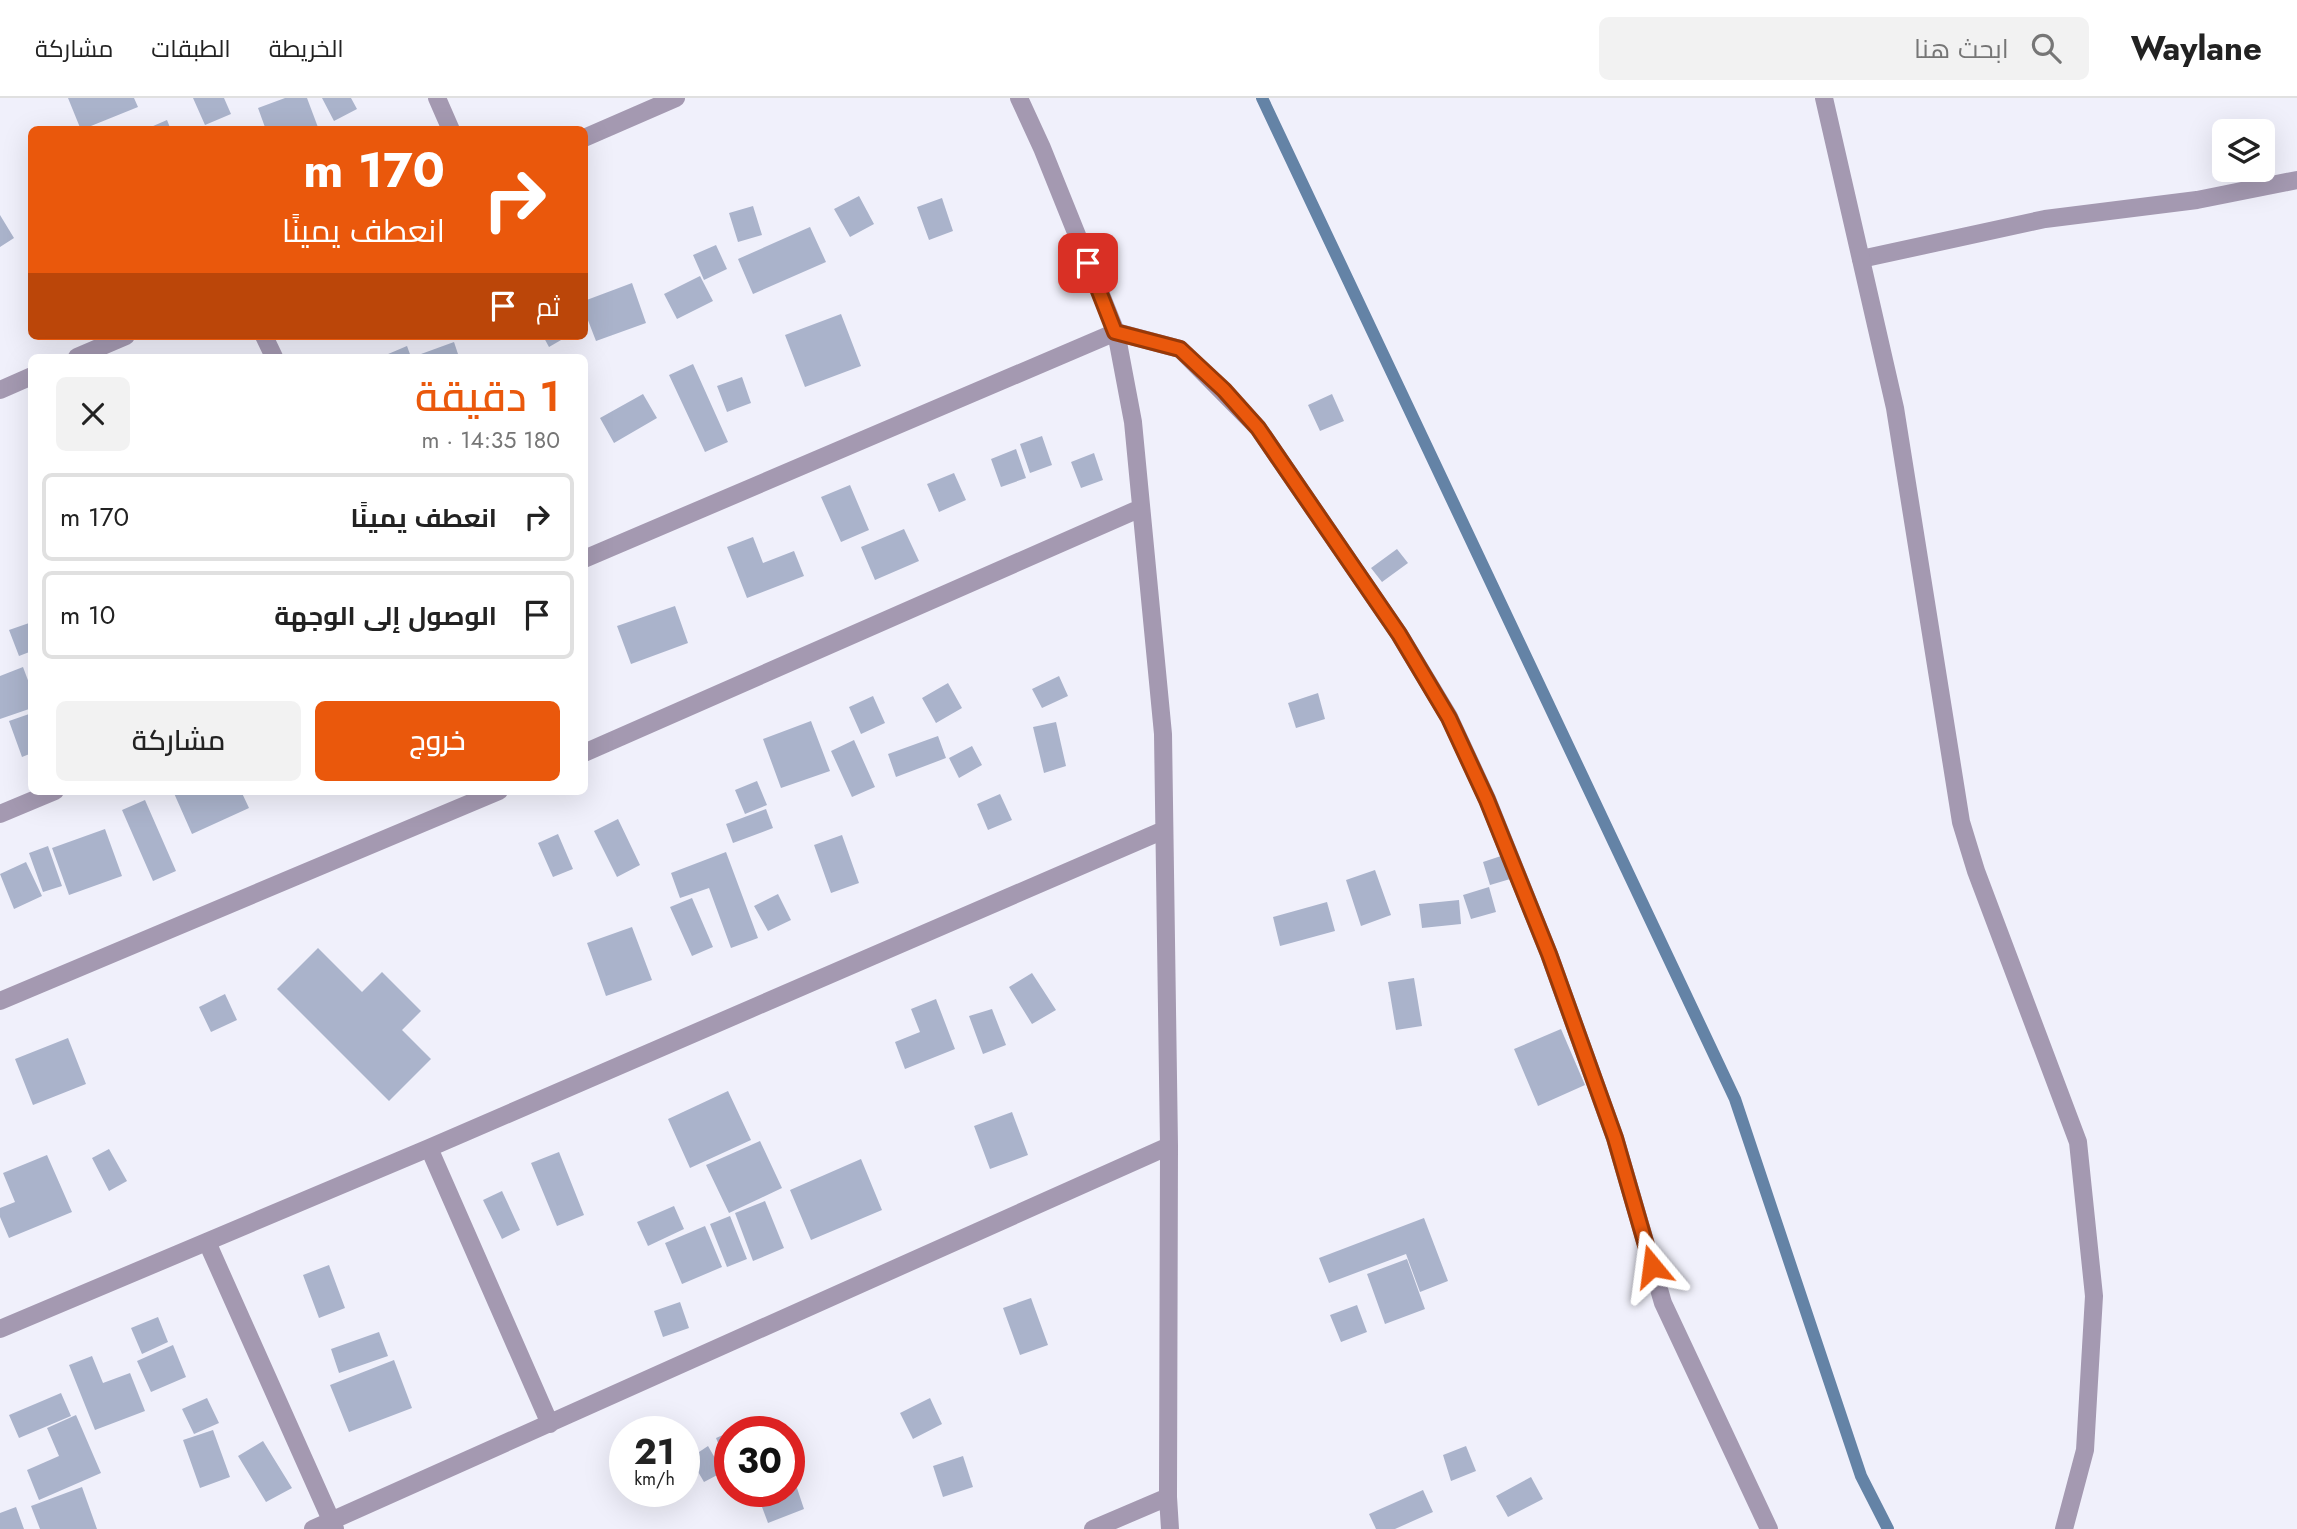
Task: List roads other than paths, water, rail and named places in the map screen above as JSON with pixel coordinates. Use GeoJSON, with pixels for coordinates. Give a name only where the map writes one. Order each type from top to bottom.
{"type":"FeatureCollection","features":[{"type":"Feature","properties":{"kind":"street"},"geometry":{"type":"LineString","coordinates":[[437,98],[449,126]]}},
{"type":"Feature","properties":{"kind":"street"},"geometry":{"type":"LineString","coordinates":[[588,136],[676,98]]}},
{"type":"Feature","properties":{"kind":"street"},"geometry":{"type":"LineString","coordinates":[[1019,98],[1042,148],[1115,332],[1133,422],[1163,734],[1169,1146],[1170,1529]]}},
{"type":"Feature","properties":{"kind":"street"},"geometry":{"type":"LineString","coordinates":[[1824,98],[1895,408],[1961,822],[1976,872],[2078,1142],[2094,1296],[2085,1450],[2064,1529]]}},
{"type":"Feature","properties":{"kind":"street"},"geometry":{"type":"LineString","coordinates":[[1861,260],[2045,219],[2197,200],[2297,180]]}},
{"type":"Feature","properties":{"kind":"street"},"geometry":{"type":"LineString","coordinates":[[588,557],[1115,332],[1180,349],[1224,390],[1258,428],[1399,634],[1449,718],[1487,800],[1549,954],[1615,1138],[1663,1303],[1769,1529]]}},
{"type":"Feature","properties":{"kind":"street"},"geometry":{"type":"LineString","coordinates":[[83,354],[116,340]]}},
{"type":"Feature","properties":{"kind":"street"},"geometry":{"type":"LineString","coordinates":[[0,390],[28,378]]}},
{"type":"Feature","properties":{"kind":"street"},"geometry":{"type":"LineString","coordinates":[[588,751],[1141,508]]}},
{"type":"Feature","properties":{"kind":"street"},"geometry":{"type":"LineString","coordinates":[[0,814],[45,795]]}},
{"type":"Feature","properties":{"kind":"street"},"geometry":{"type":"LineString","coordinates":[[0,1001],[466,798]]}},
{"type":"Feature","properties":{"kind":"street"},"geometry":{"type":"LineString","coordinates":[[0,1329],[429,1148],[1164,830]]}},
{"type":"Feature","properties":{"kind":"street"},"geometry":{"type":"LineString","coordinates":[[313,1529],[333,1525],[550,1424],[1169,1146]]}},
{"type":"Feature","properties":{"kind":"street"},"geometry":{"type":"LineString","coordinates":[[429,1148],[550,1424]]}},
{"type":"Feature","properties":{"kind":"street"},"geometry":{"type":"LineString","coordinates":[[207,1242],[333,1525]]}},
{"type":"Feature","properties":{"kind":"street"},"geometry":{"type":"LineString","coordinates":[[1094,1529],[1168,1497]]}},
{"type":"Feature","properties":{"kind":"waterway"},"geometry":{"type":"LineString","coordinates":[[1262,98],[1735,1099],[1861,1476],[1888,1529]]}}]}
